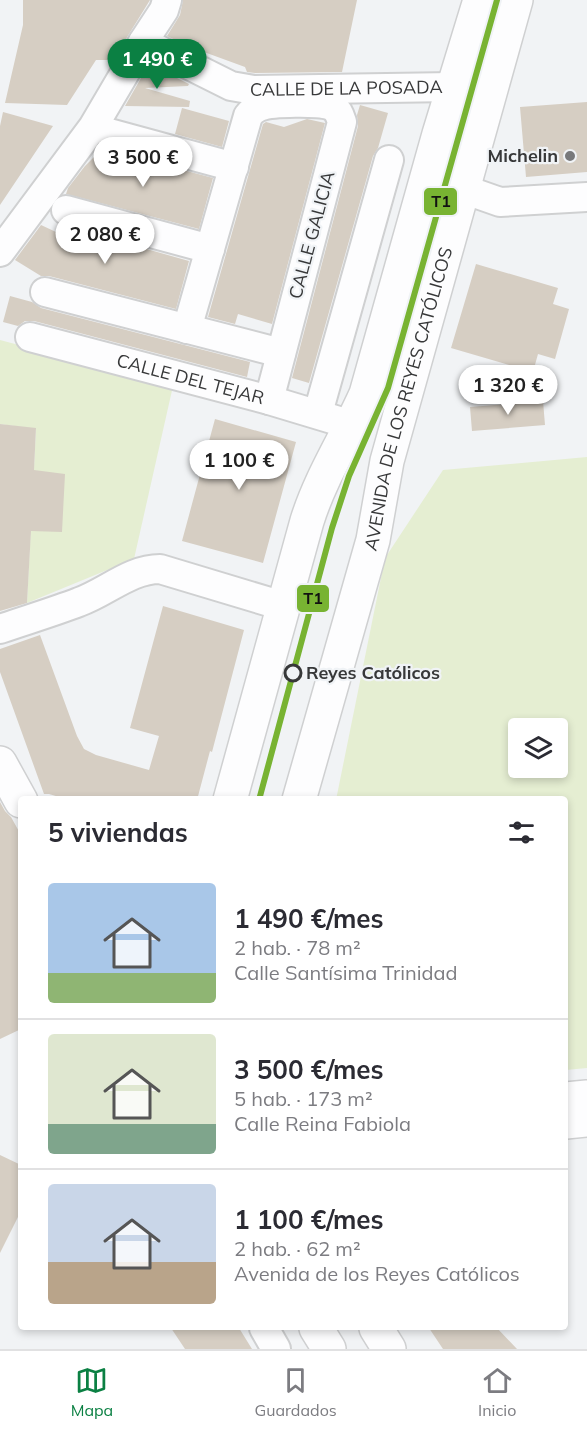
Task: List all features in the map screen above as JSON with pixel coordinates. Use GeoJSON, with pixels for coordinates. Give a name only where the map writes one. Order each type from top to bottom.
{"type":"FeatureCollection","features":[{"type":"Feature","properties":{"kind":"main road","name":"AVENIDA DE LOS REYES CATÓLICOS"},"geometry":{"type":"LineString","coordinates":[[300,796],[373,540],[387,461],[516,0]]}},
{"type":"Feature","properties":{"kind":"main road","name":"AVENIDA DE LOS REYES CATÓLICOS"},"geometry":{"type":"LineString","coordinates":[[231,796],[314,497],[366,394],[475,4]]}},
{"type":"Feature","properties":{"kind":"main road"},"geometry":{"type":"LineString","coordinates":[[0,763],[18,796]]}},
{"type":"Feature","properties":{"kind":"main road"},"geometry":{"type":"LineString","coordinates":[[568,1099],[587,1097]]}},
{"type":"Feature","properties":{"kind":"main road"},"geometry":{"type":"LineString","coordinates":[[568,1122],[587,1120]]}},
{"type":"Feature","properties":{"kind":"main road"},"geometry":{"type":"LineString","coordinates":[[317,1330],[329,1349]]}},
{"type":"Feature","properties":{"kind":"main road"},"geometry":{"type":"LineString","coordinates":[[376,1330],[388,1349]]}},
{"type":"Feature","properties":{"kind":"street"},"geometry":{"type":"LineString","coordinates":[[0,252],[93,127],[164,10],[167,0]]}},
{"type":"Feature","properties":{"kind":"street","name":"CALLE DE LA POSADA"},"geometry":{"type":"LineString","coordinates":[[143,42],[231,86],[254,90],[453,87]]}},
{"type":"Feature","properties":{"kind":"street","name":"CALLE GALICIA"},"geometry":{"type":"LineString","coordinates":[[234,167],[246,122],[252,111],[264,105],[297,103],[331,106],[340,116],[342,122],[269,400]]}},
{"type":"Feature","properties":{"kind":"street"},"geometry":{"type":"LineString","coordinates":[[109,133],[234,167],[187,329]]}},
{"type":"Feature","properties":{"kind":"street"},"geometry":{"type":"LineString","coordinates":[[318,413],[389,160]]}},
{"type":"Feature","properties":{"kind":"street"},"geometry":{"type":"LineString","coordinates":[[463,189],[500,202],[587,197]]}},
{"type":"Feature","properties":{"kind":"street"},"geometry":{"type":"LineString","coordinates":[[66,210],[210,249]]}},
{"type":"Feature","properties":{"kind":"street"},"geometry":{"type":"LineString","coordinates":[[45,292],[281,352]]}},
{"type":"Feature","properties":{"kind":"street","name":"CALLE DEL TEJAR"},"geometry":{"type":"LineString","coordinates":[[30,337],[318,413],[352,425]]}},
{"type":"Feature","properties":{"kind":"street"},"geometry":{"type":"LineString","coordinates":[[0,629],[82,601],[148,569],[160,569],[283,606]]}},
{"type":"Feature","properties":{"kind":"street"},"geometry":{"type":"LineString","coordinates":[[265,1330],[276,1349]]}},
{"type":"Feature","properties":{"kind":"green space"},"geometry":{"type":"Polygon","coordinates":[[[0,340],[173,386],[134,559],[27,603],[36,429],[0,424],[0,340]]]}},
{"type":"Feature","properties":{"kind":"green space"},"geometry":{"type":"Polygon","coordinates":[[[587,457],[587,1068],[568,1070],[568,796],[337,796],[385,558],[443,470],[587,457]]]}},
{"type":"Feature","properties":{"kind":"building"},"geometry":{"type":"Polygon","coordinates":[[[23,0],[150,0],[113,60],[96,60],[67,105],[5,103],[23,25],[23,0]]]}},
{"type":"Feature","properties":{"kind":"building"},"geometry":{"type":"Polygon","coordinates":[[[183,0],[357,0],[342,72],[247,72],[245,67],[204,52],[203,54],[167,36],[180,15],[183,0]]]}},
{"type":"Feature","properties":{"kind":"building"},"geometry":{"type":"Polygon","coordinates":[[[149,64],[189,84],[188,86],[145,88],[190,101],[189,107],[125,106],[149,64]]]}},
{"type":"Feature","properties":{"kind":"building"},"geometry":{"type":"Polygon","coordinates":[[[587,102],[587,172],[526,177],[520,107],[587,102]]]}},
{"type":"Feature","properties":{"kind":"building"},"geometry":{"type":"Polygon","coordinates":[[[360,105],[388,113],[378,148],[373,156],[309,383],[292,378],[358,126],[357,115],[360,105]]]}},
{"type":"Feature","properties":{"kind":"building"},"geometry":{"type":"Polygon","coordinates":[[[182,108],[229,121],[222,147],[175,134],[182,108]]]}},
{"type":"Feature","properties":{"kind":"building"},"geometry":{"type":"Polygon","coordinates":[[[3,112],[53,126],[0,205],[0,126],[3,112]]]}},
{"type":"Feature","properties":{"kind":"building"},"geometry":{"type":"Polygon","coordinates":[[[307,119],[325,123],[272,324],[238,314],[235,324],[208,317],[263,124],[266,122],[284,127],[307,119]]]}},
{"type":"Feature","properties":{"kind":"building"},"geometry":{"type":"Polygon","coordinates":[[[99,146],[213,178],[199,229],[66,194],[68,188],[94,157],[99,146]]]}},
{"type":"Feature","properties":{"kind":"building"},"geometry":{"type":"Polygon","coordinates":[[[58,224],[189,261],[176,309],[49,276],[41,276],[15,260],[41,225],[56,232],[58,224]]]}},
{"type":"Feature","properties":{"kind":"building"},"geometry":{"type":"Polygon","coordinates":[[[476,264],[558,288],[553,304],[569,309],[555,359],[538,354],[533,372],[451,348],[476,264]]]}},
{"type":"Feature","properties":{"kind":"building"},"geometry":{"type":"Polygon","coordinates":[[[10,296],[32,302],[41,308],[250,362],[247,377],[34,321],[25,321],[18,326],[3,322],[10,296]]]}},
{"type":"Feature","properties":{"kind":"building"},"geometry":{"type":"Polygon","coordinates":[[[543,401],[545,425],[472,431],[470,407],[543,401]]]}},
{"type":"Feature","properties":{"kind":"building"},"geometry":{"type":"Polygon","coordinates":[[[215,419],[296,442],[263,563],[182,541],[215,419]]]}},
{"type":"Feature","properties":{"kind":"building"},"geometry":{"type":"Polygon","coordinates":[[[0,424],[36,428],[34,470],[65,474],[62,532],[31,531],[27,603],[0,611],[0,424]]]}},
{"type":"Feature","properties":{"kind":"building"},"geometry":{"type":"Polygon","coordinates":[[[163,606],[244,630],[198,796],[56,796],[44,794],[0,672],[0,649],[40,635],[77,736],[84,749],[96,755],[149,770],[159,736],[130,728],[163,606]]]}},
{"type":"Feature","properties":{"kind":"building"},"geometry":{"type":"Polygon","coordinates":[[[0,802],[18,830],[18,1030],[0,1039],[0,802]]]}},
{"type":"Feature","properties":{"kind":"building"},"geometry":{"type":"Polygon","coordinates":[[[0,1155],[18,1164],[18,1217],[0,1253],[0,1155]]]}},
{"type":"Feature","properties":{"kind":"building"},"geometry":{"type":"Polygon","coordinates":[[[172,1330],[240,1330],[252,1349],[185,1349],[172,1330]]]}},
{"type":"Feature","properties":{"kind":"building"},"geometry":{"type":"Polygon","coordinates":[[[430,1330],[499,1330],[517,1349],[443,1349],[430,1330]]]}},
{"type":"Feature","properties":{"kind":"transit line","name":"T1"},"geometry":{"type":"LineString","coordinates":[[260,796],[332,528],[349,476],[388,388],[497,0]]}},
{"type":"Feature","properties":{"kind":"place","name":"Michelin"},"geometry":{"type":"Point","coordinates":[570,156]}},
{"type":"Feature","properties":{"kind":"place","name":"Reyes Católicos"},"geometry":{"type":"Point","coordinates":[293,673]}}]}
